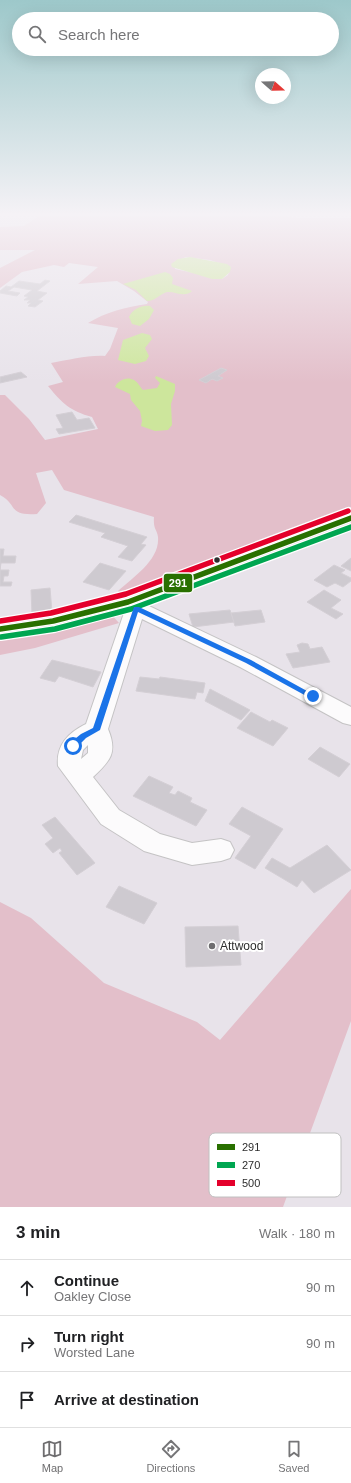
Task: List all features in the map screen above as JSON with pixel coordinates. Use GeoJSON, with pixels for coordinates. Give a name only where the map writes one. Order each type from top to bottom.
{"type":"FeatureCollection","features":[{"type":"Feature","properties":{"kind":"highway"},"geometry":{"type":"LineString","coordinates":[[0,629],[53,622],[132,605],[351,518]]}},
{"type":"Feature","properties":{"kind":"street"},"geometry":{"type":"LineString","coordinates":[[221,850],[192,854],[153,843],[110,817],[70,766],[69,755],[73,746],[83,736],[96,730],[132,605],[248,662],[351,717]]}},
{"type":"Feature","properties":{"kind":"shaded area"},"geometry":{"type":"Polygon","coordinates":[[[0,270],[30,270],[22,272],[0,288],[0,270]]]}},
{"type":"Feature","properties":{"kind":"shaded area"},"geometry":{"type":"Polygon","coordinates":[[[94,270],[181,270],[222,279],[228,275],[230,270],[351,270],[351,507],[242,547],[120,595],[118,591],[138,574],[155,553],[158,534],[154,524],[154,517],[64,490],[52,470],[36,473],[46,503],[37,514],[21,513],[14,509],[6,498],[0,495],[0,395],[5,395],[29,419],[45,440],[98,429],[92,417],[84,415],[67,406],[48,386],[63,382],[51,363],[85,357],[105,356],[110,349],[118,328],[88,323],[109,313],[124,308],[147,304],[148,302],[134,291],[117,281],[78,284],[94,270]]]}},
{"type":"Feature","properties":{"kind":"shaded area"},"geometry":{"type":"Polygon","coordinates":[[[183,270],[230,270],[222,279],[212,279],[183,270]]]}},
{"type":"Feature","properties":{"kind":"shaded area"},"geometry":{"type":"Polygon","coordinates":[[[165,272],[170,274],[173,278],[172,284],[192,291],[186,294],[167,292],[153,300],[147,301],[136,290],[123,284],[165,272]]]}},
{"type":"Feature","properties":{"kind":"shaded area"},"geometry":{"type":"Polygon","coordinates":[[[150,306],[154,310],[149,319],[140,326],[132,324],[129,317],[135,310],[140,307],[150,306]]]}},
{"type":"Feature","properties":{"kind":"shaded area"},"geometry":{"type":"Polygon","coordinates":[[[142,333],[150,335],[152,339],[145,348],[149,356],[146,361],[135,364],[118,360],[123,340],[142,333]]]}},
{"type":"Feature","properties":{"kind":"shaded area"},"geometry":{"type":"Polygon","coordinates":[[[156,376],[175,384],[175,391],[171,404],[172,425],[168,430],[155,431],[141,426],[142,421],[140,411],[131,400],[130,394],[115,387],[120,381],[128,378],[138,383],[143,390],[157,388],[160,383],[155,378],[156,376]]]}},
{"type":"Feature","properties":{"kind":"shaded area"},"geometry":{"type":"Polygon","coordinates":[[[111,614],[119,623],[35,648],[0,655],[0,637],[111,614]]]}},
{"type":"Feature","properties":{"kind":"shaded area"},"geometry":{"type":"Polygon","coordinates":[[[351,889],[351,1021],[310,1133],[209,1133],[209,1197],[287,1197],[283,1207],[0,1207],[0,902],[31,918],[104,983],[197,1022],[220,1040],[351,889]]]}},
{"type":"Feature","properties":{"kind":"building"},"geometry":{"type":"Polygon","coordinates":[[[45,280],[50,281],[37,291],[47,293],[38,300],[43,301],[35,307],[28,306],[31,303],[27,303],[30,300],[24,300],[28,297],[24,296],[32,290],[14,287],[8,291],[20,293],[17,296],[0,293],[0,291],[6,286],[11,287],[19,281],[40,284],[45,280]]]}},
{"type":"Feature","properties":{"kind":"building"},"geometry":{"type":"Polygon","coordinates":[[[221,368],[227,370],[218,376],[223,378],[217,381],[212,379],[206,383],[199,380],[221,368]]]}},
{"type":"Feature","properties":{"kind":"building"},"geometry":{"type":"Polygon","coordinates":[[[21,372],[27,377],[0,383],[0,377],[21,372]]]}},
{"type":"Feature","properties":{"kind":"building"},"geometry":{"type":"Polygon","coordinates":[[[72,412],[77,420],[89,418],[95,428],[59,434],[56,429],[63,428],[56,415],[72,412]]]}},
{"type":"Feature","properties":{"kind":"building"},"geometry":{"type":"Polygon","coordinates":[[[76,515],[147,537],[141,544],[146,545],[132,561],[118,557],[128,546],[101,537],[105,533],[69,522],[76,515]]]}},
{"type":"Feature","properties":{"kind":"building"},"geometry":{"type":"Polygon","coordinates":[[[0,549],[4,549],[3,556],[16,556],[15,563],[1,563],[0,570],[0,549]]]}},
{"type":"Feature","properties":{"kind":"building"},"geometry":{"type":"Polygon","coordinates":[[[351,558],[351,571],[341,566],[351,558]]]}},
{"type":"Feature","properties":{"kind":"building"},"geometry":{"type":"Polygon","coordinates":[[[100,563],[126,571],[109,590],[83,582],[100,563]]]}},
{"type":"Feature","properties":{"kind":"building"},"geometry":{"type":"Polygon","coordinates":[[[334,565],[345,570],[341,573],[351,578],[351,581],[343,587],[335,583],[327,587],[314,580],[334,565]]]}},
{"type":"Feature","properties":{"kind":"building"},"geometry":{"type":"Polygon","coordinates":[[[0,570],[9,570],[8,576],[4,576],[3,582],[12,582],[11,586],[0,586],[0,570]]]}},
{"type":"Feature","properties":{"kind":"building"},"geometry":{"type":"Polygon","coordinates":[[[50,588],[52,612],[32,614],[31,590],[50,588]]]}},
{"type":"Feature","properties":{"kind":"building"},"geometry":{"type":"Polygon","coordinates":[[[324,590],[341,600],[331,608],[343,614],[336,619],[307,602],[324,590]]]}},
{"type":"Feature","properties":{"kind":"building"},"geometry":{"type":"Polygon","coordinates":[[[230,610],[234,622],[193,627],[189,614],[230,610]]]}},
{"type":"Feature","properties":{"kind":"building"},"geometry":{"type":"Polygon","coordinates":[[[261,610],[265,622],[235,626],[231,613],[261,610]]]}},
{"type":"Feature","properties":{"kind":"building"},"geometry":{"type":"Polygon","coordinates":[[[302,643],[308,644],[310,649],[322,647],[330,662],[293,668],[286,654],[300,652],[297,645],[302,643]]]}},
{"type":"Feature","properties":{"kind":"building"},"geometry":{"type":"Polygon","coordinates":[[[52,660],[101,672],[93,687],[59,676],[55,682],[40,678],[52,660]]]}},
{"type":"Feature","properties":{"kind":"building"},"geometry":{"type":"Polygon","coordinates":[[[140,677],[159,679],[160,677],[205,683],[203,693],[197,692],[195,699],[136,691],[140,677]]]}},
{"type":"Feature","properties":{"kind":"building"},"geometry":{"type":"Polygon","coordinates":[[[210,689],[250,710],[241,720],[205,701],[210,689]]]}},
{"type":"Feature","properties":{"kind":"building"},"geometry":{"type":"Polygon","coordinates":[[[251,712],[270,722],[272,720],[288,728],[273,746],[237,728],[251,712]]]}},
{"type":"Feature","properties":{"kind":"building"},"geometry":{"type":"Polygon","coordinates":[[[320,747],[350,764],[339,777],[308,759],[320,747]]]}},
{"type":"Feature","properties":{"kind":"building"},"geometry":{"type":"Polygon","coordinates":[[[149,776],[173,787],[169,793],[175,795],[178,791],[192,798],[190,802],[207,810],[196,826],[133,796],[149,776]]]}},
{"type":"Feature","properties":{"kind":"building"},"geometry":{"type":"Polygon","coordinates":[[[242,807],[283,829],[255,869],[235,858],[251,836],[229,824],[242,807]]]}},
{"type":"Feature","properties":{"kind":"building"},"geometry":{"type":"Polygon","coordinates":[[[55,817],[95,863],[77,875],[59,853],[62,851],[60,848],[53,853],[45,844],[53,838],[42,825],[55,817]]]}},
{"type":"Feature","properties":{"kind":"building"},"geometry":{"type":"Polygon","coordinates":[[[327,845],[351,870],[314,893],[302,880],[297,887],[265,868],[272,858],[290,868],[327,845]]]}},
{"type":"Feature","properties":{"kind":"building"},"geometry":{"type":"Polygon","coordinates":[[[119,886],[157,903],[144,924],[106,907],[119,886]]]}},
{"type":"Feature","properties":{"kind":"building","name":"Attwood"},"geometry":{"type":"Polygon","coordinates":[[[238,926],[241,965],[186,967],[185,927],[238,926]]]}},
{"type":"Feature","properties":{"kind":"transit line","name":"500"},"geometry":{"type":"LineString","coordinates":[[0,621],[51,613],[126,594],[348,511]]}},
{"type":"Feature","properties":{"kind":"transit line","name":"291"},"geometry":{"type":"LineString","coordinates":[[0,629],[53,621],[128,602],[351,518]]}},
{"type":"Feature","properties":{"kind":"transit line","name":"270"},"geometry":{"type":"LineString","coordinates":[[1,637],[55,629],[131,609],[351,527]]}},
{"type":"Feature","properties":{"kind":"place","name":"Attwood"},"geometry":{"type":"Point","coordinates":[212,946]}},
{"type":"Feature","properties":{"kind":"route"},"geometry":{"type":"LineString","coordinates":[[73,746],[83,736],[96,730],[115,677],[136,608],[248,662],[313,696]]}}]}
